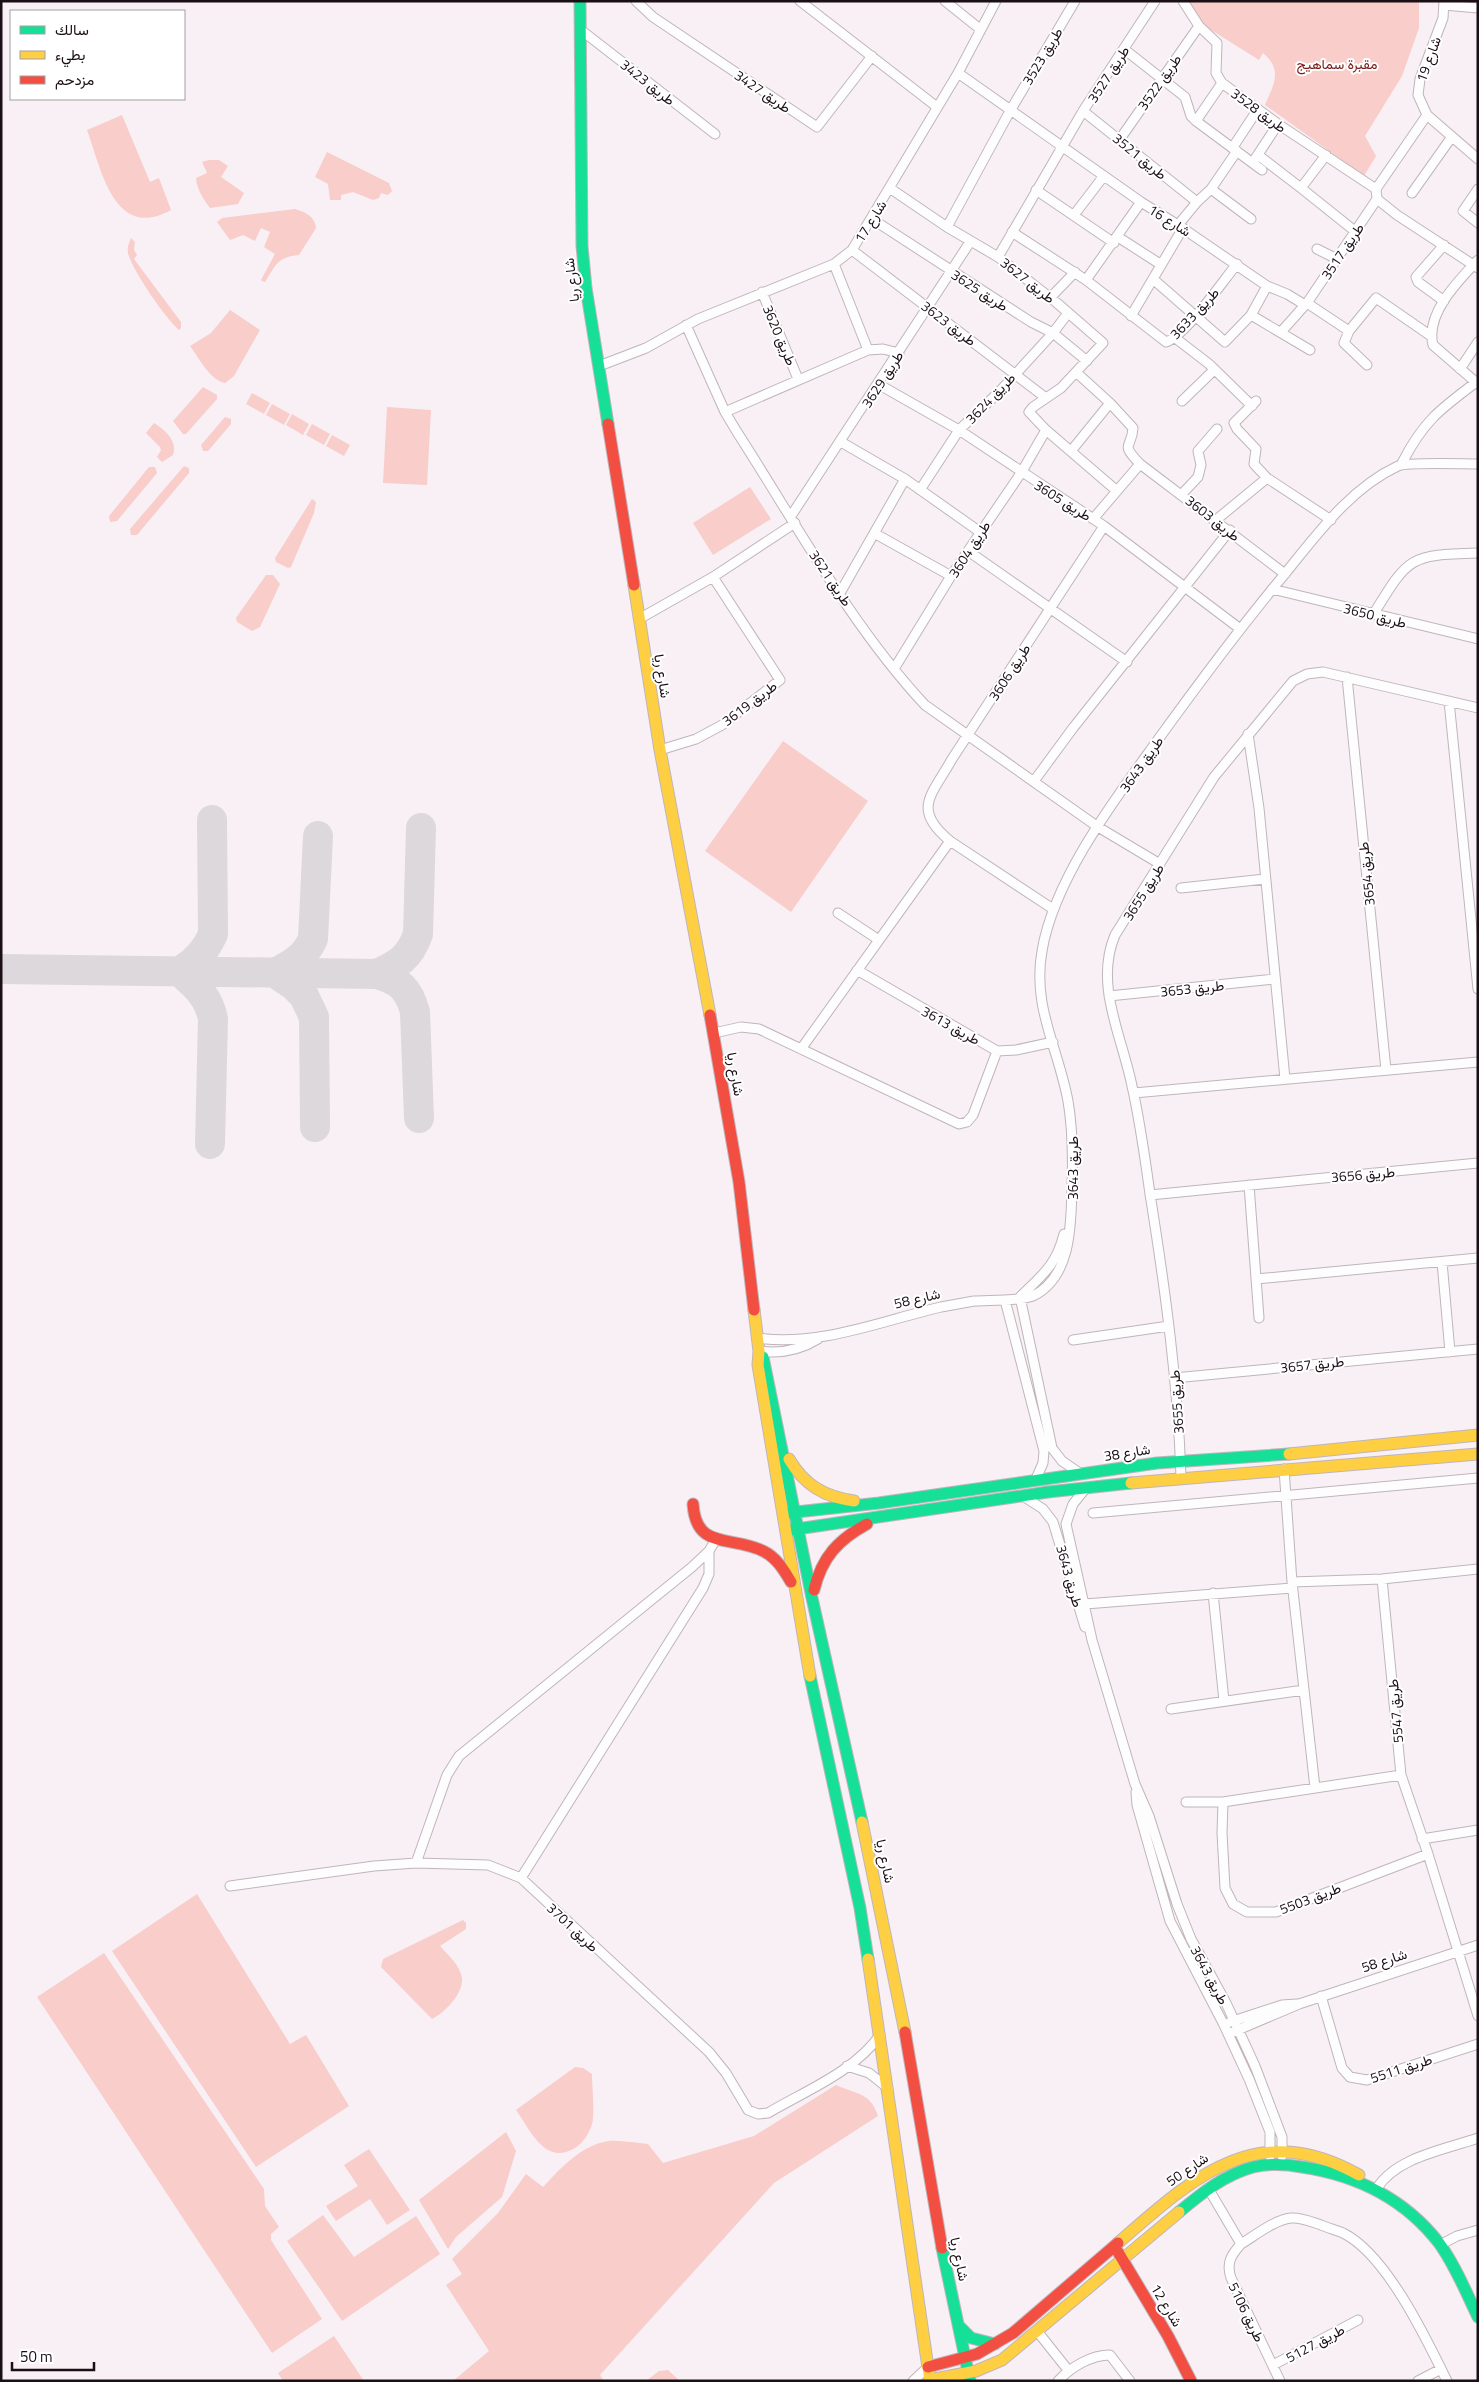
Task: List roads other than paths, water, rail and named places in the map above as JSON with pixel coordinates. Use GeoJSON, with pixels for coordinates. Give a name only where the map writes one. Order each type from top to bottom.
{"type":"FeatureCollection","features":[{"type":"Feature","properties":{"kind":"main road","name":"شارع ريا"},"geometry":{"type":"LineString","coordinates":[[580,1],[582,246],[586,288],[660,750],[714,1033],[739,1182],[759,1351],[758,1364],[805,1652],[860,1908],[870,1986],[888,2088],[930,2380]]}},
{"type":"Feature","properties":{"kind":"main road","name":"شارع ريا"},"geometry":{"type":"LineString","coordinates":[[759,1351],[766,1364],[812,1598],[881,1908],[916,2092],[938,2227],[968,2377]]}},
{"type":"Feature","properties":{"kind":"main road","name":"شارع 38"},"geometry":{"type":"LineString","coordinates":[[782,1513],[879,1503],[1157,1462],[1281,1455],[1478,1435]]}},
{"type":"Feature","properties":{"kind":"main road"},"geometry":{"type":"LineString","coordinates":[[782,1446],[794,1470],[814,1489],[838,1499],[879,1503]]}},
{"type":"Feature","properties":{"kind":"main road"},"geometry":{"type":"LineString","coordinates":[[785,1530],[798,1530],[875,1519],[1023,1496],[1181,1477],[1478,1454]]}},
{"type":"Feature","properties":{"kind":"main road"},"geometry":{"type":"LineString","coordinates":[[693,1504],[692,1513],[695,1524],[705,1534],[716,1539],[766,1552],[785,1571],[795,1589]]}},
{"type":"Feature","properties":{"kind":"main road"},"geometry":{"type":"LineString","coordinates":[[812,1598],[818,1570],[829,1551],[846,1536],[875,1519]]}},
{"type":"Feature","properties":{"kind":"main road","name":"شارع 50"},"geometry":{"type":"LineString","coordinates":[[928,2367],[965,2358],[996,2344],[1013,2333],[1142,2222],[1209,2170],[1238,2158],[1277,2150],[1307,2154],[1329,2160],[1357,2174],[1373,2187]]}},
{"type":"Feature","properties":{"kind":"main road","name":"شارع 50"},"geometry":{"type":"LineString","coordinates":[[930,2380],[968,2377],[1002,2360],[1208,2188],[1237,2172],[1269,2164],[1282,2164],[1318,2169],[1373,2187]]}},
{"type":"Feature","properties":{"kind":"main road"},"geometry":{"type":"LineString","coordinates":[[1373,2187],[1398,2202],[1432,2234],[1478,2317]]}},
{"type":"Feature","properties":{"kind":"main road"},"geometry":{"type":"LineString","coordinates":[[1142,2222],[1151,2234]]}},
{"type":"Feature","properties":{"kind":"main road","name":"شارع 12"},"geometry":{"type":"LineString","coordinates":[[1115,2246],[1168,2336],[1191,2381]]}},
{"type":"Feature","properties":{"kind":"main road"},"geometry":{"type":"LineString","coordinates":[[959,2326],[971,2338],[987,2344],[996,2344]]}},
{"type":"Feature","properties":{"kind":"main road"},"geometry":{"type":"LineString","coordinates":[[985,2381],[1002,2360]]}},
{"type":"Feature","properties":{"kind":"street","name":"طريق 3427"},"geometry":{"type":"LineString","coordinates":[[636,1],[654,17],[817,127],[872,56]]}},
{"type":"Feature","properties":{"kind":"street"},"geometry":{"type":"LineString","coordinates":[[800,1],[937,107]]}},
{"type":"Feature","properties":{"kind":"street"},"geometry":{"type":"LineString","coordinates":[[945,1],[980,29]]}},
{"type":"Feature","properties":{"kind":"street","name":"شارع 17"},"geometry":{"type":"LineString","coordinates":[[599,366],[646,348],[686,325],[762,292],[834,264],[852,250],[958,73],[996,1]]}},
{"type":"Feature","properties":{"kind":"street","name":"طريق 3523"},"geometry":{"type":"LineString","coordinates":[[1010,111],[1075,1]]}},
{"type":"Feature","properties":{"kind":"street","name":"طريق 3527"},"geometry":{"type":"LineString","coordinates":[[1062,148],[1083,111],[1155,1]]}},
{"type":"Feature","properties":{"kind":"street","name":"طريق 3528"},"geometry":{"type":"LineString","coordinates":[[1183,1],[1199,26],[1217,43],[1216,73],[1222,83],[1278,124],[1326,155],[1377,194],[1397,215],[1476,264]]}},
{"type":"Feature","properties":{"kind":"street"},"geometry":{"type":"LineString","coordinates":[[1444,3],[1478,8]]}},
{"type":"Feature","properties":{"kind":"street","name":"شارع 19"},"geometry":{"type":"LineString","coordinates":[[1427,115],[1418,95],[1418,87],[1439,31],[1444,3]]}},
{"type":"Feature","properties":{"kind":"street","name":"طريق 3522"},"geometry":{"type":"LineString","coordinates":[[1120,139],[1199,26]]}},
{"type":"Feature","properties":{"kind":"street","name":"طريق 3423"},"geometry":{"type":"LineString","coordinates":[[581,30],[715,134]]}},
{"type":"Feature","properties":{"kind":"street"},"geometry":{"type":"LineString","coordinates":[[1124,49],[1185,97],[1191,116],[1196,122],[1262,170]]}},
{"type":"Feature","properties":{"kind":"street","name":"شارع 16"},"geometry":{"type":"LineString","coordinates":[[958,73],[1103,177],[1181,226],[1267,286],[1306,304],[1349,331]]}},
{"type":"Feature","properties":{"kind":"street"},"geometry":{"type":"LineString","coordinates":[[1196,122],[1222,83]]}},
{"type":"Feature","properties":{"kind":"street"},"geometry":{"type":"LineString","coordinates":[[1131,316],[1181,226],[1197,202],[1211,189],[1258,109]]}},
{"type":"Feature","properties":{"kind":"street"},"geometry":{"type":"LineString","coordinates":[[947,227],[1010,111]]}},
{"type":"Feature","properties":{"kind":"street","name":"طريق 3521"},"geometry":{"type":"LineString","coordinates":[[1083,111],[1197,202]]}},
{"type":"Feature","properties":{"kind":"street"},"geometry":{"type":"LineString","coordinates":[[1427,115],[1451,138],[1476,155]]}},
{"type":"Feature","properties":{"kind":"street","name":"طريق 3517"},"geometry":{"type":"LineString","coordinates":[[1281,332],[1306,304],[1356,232],[1377,194],[1427,115]]}},
{"type":"Feature","properties":{"kind":"street"},"geometry":{"type":"LineString","coordinates":[[1252,163],[1278,124]]}},
{"type":"Feature","properties":{"kind":"street"},"geometry":{"type":"LineString","coordinates":[[1412,193],[1451,138]]}},
{"type":"Feature","properties":{"kind":"street"},"geometry":{"type":"LineString","coordinates":[[998,257],[1062,148]]}},
{"type":"Feature","properties":{"kind":"street"},"geometry":{"type":"LineString","coordinates":[[1258,154],[1356,232]]}},
{"type":"Feature","properties":{"kind":"street"},"geometry":{"type":"LineString","coordinates":[[1301,188],[1326,155]]}},
{"type":"Feature","properties":{"kind":"street"},"geometry":{"type":"LineString","coordinates":[[1074,215],[1103,177]]}},
{"type":"Feature","properties":{"kind":"street","name":"طريق 3627"},"geometry":{"type":"LineString","coordinates":[[890,189],[970,242],[998,257],[1103,343],[1087,361]]}},
{"type":"Feature","properties":{"kind":"street"},"geometry":{"type":"LineString","coordinates":[[1211,189],[1250,219]]}},
{"type":"Feature","properties":{"kind":"street"},"geometry":{"type":"LineString","coordinates":[[1478,189],[1463,208],[1464,212],[1478,223]]}},
{"type":"Feature","properties":{"kind":"street"},"geometry":{"type":"LineString","coordinates":[[1036,190],[1074,215],[1160,264]]}},
{"type":"Feature","properties":{"kind":"street"},"geometry":{"type":"LineString","coordinates":[[1086,280],[1141,202]]}},
{"type":"Feature","properties":{"kind":"street","name":"طريق 3625"},"geometry":{"type":"LineString","coordinates":[[872,219],[1031,322],[1053,333],[1087,361]]}},
{"type":"Feature","properties":{"kind":"street","name":"طريق 3633"},"geometry":{"type":"LineString","coordinates":[[1012,232],[1075,272],[1166,342],[1174,337],[1195,316],[1237,264]]}},
{"type":"Feature","properties":{"kind":"street","name":"طريق 3629"},"geometry":{"type":"LineString","coordinates":[[639,619],[713,577],[793,520],[970,242]]}},
{"type":"Feature","properties":{"kind":"street"},"geometry":{"type":"LineString","coordinates":[[1444,245],[1416,277],[1418,282],[1444,301]]}},
{"type":"Feature","properties":{"kind":"street"},"geometry":{"type":"LineString","coordinates":[[1317,249],[1337,259]]}},
{"type":"Feature","properties":{"kind":"street","name":"طريق 3623"},"geometry":{"type":"LineString","coordinates":[[852,250],[1046,398]]}},
{"type":"Feature","properties":{"kind":"street"},"geometry":{"type":"LineString","coordinates":[[834,264],[868,350]]}},
{"type":"Feature","properties":{"kind":"street"},"geometry":{"type":"LineString","coordinates":[[1476,264],[1444,301],[1434,322],[1431,336],[1433,345],[1476,383],[1426,423],[1414,439],[1402,463],[1478,464]]}},
{"type":"Feature","properties":{"kind":"street"},"geometry":{"type":"LineString","coordinates":[[1050,298],[1075,272]]}},
{"type":"Feature","properties":{"kind":"street"},"geometry":{"type":"LineString","coordinates":[[1153,279],[1225,342],[1251,315],[1267,286]]}},
{"type":"Feature","properties":{"kind":"street","name":"طريق 3620"},"geometry":{"type":"LineString","coordinates":[[762,292],[798,379]]}},
{"type":"Feature","properties":{"kind":"street"},"geometry":{"type":"LineString","coordinates":[[1367,365],[1344,343],[1349,331],[1376,298],[1431,336]]}},
{"type":"Feature","properties":{"kind":"street","name":"طريق 3624"},"geometry":{"type":"LineString","coordinates":[[920,490],[959,430],[1000,391],[1053,333],[1068,313]]}},
{"type":"Feature","properties":{"kind":"street"},"geometry":{"type":"LineString","coordinates":[[1251,315],[1310,350]]}},
{"type":"Feature","properties":{"kind":"street","name":"طريق 3621"},"geometry":{"type":"LineString","coordinates":[[686,325],[725,412],[840,593],[894,669],[925,705],[1098,827],[1160,864]]}},
{"type":"Feature","properties":{"kind":"street"},"geometry":{"type":"LineString","coordinates":[[1174,337],[1254,403],[1235,421],[1234,425],[1256,449],[1254,464],[1267,478],[1331,520]]}},
{"type":"Feature","properties":{"kind":"street"},"geometry":{"type":"LineString","coordinates":[[1460,368],[1478,342]]}},
{"type":"Feature","properties":{"kind":"street","name":"طريق 3620"},"geometry":{"type":"LineString","coordinates":[[725,412],[868,350],[884,349],[899,353]]}},
{"type":"Feature","properties":{"kind":"street"},"geometry":{"type":"LineString","coordinates":[[1087,361],[1061,388],[1029,412],[1046,430],[1117,491]]}},
{"type":"Feature","properties":{"kind":"street"},"geometry":{"type":"LineString","coordinates":[[1182,401],[1214,370]]}},
{"type":"Feature","properties":{"kind":"street","name":"طريق 3603"},"geometry":{"type":"LineString","coordinates":[[1076,373],[1110,403],[1133,428],[1128,442],[1128,449],[1140,464],[1230,530],[1285,574]]}},
{"type":"Feature","properties":{"kind":"street","name":"طريق 3605"},"geometry":{"type":"LineString","coordinates":[[878,384],[959,430],[1020,473],[1104,526],[1239,628]]}},
{"type":"Feature","properties":{"kind":"street"},"geometry":{"type":"LineString","coordinates":[[1071,451],[1110,403]]}},
{"type":"Feature","properties":{"kind":"street"},"geometry":{"type":"LineString","coordinates":[[1182,494],[1198,477],[1201,465],[1198,451],[1218,429]]}},
{"type":"Feature","properties":{"kind":"street","name":"طريق 3604"},"geometry":{"type":"LineString","coordinates":[[894,669],[951,576],[1020,473],[1046,430]]}},
{"type":"Feature","properties":{"kind":"street"},"geometry":{"type":"LineString","coordinates":[[841,442],[905,479],[980,532]]}},
{"type":"Feature","properties":{"kind":"street","name":"طريق 3643"},"geometry":{"type":"LineString","coordinates":[[1020,1297],[1034,1295],[1054,1276],[1068,1242],[1072,1210],[1072,1137],[1068,1102],[1041,1008],[1038,978],[1042,948],[1053,909],[1098,827],[1132,776],[1239,628],[1331,520],[1363,487],[1402,463]]}},
{"type":"Feature","properties":{"kind":"street"},"geometry":{"type":"LineString","coordinates":[[1093,519],[1140,464]]}},
{"type":"Feature","properties":{"kind":"street"},"geometry":{"type":"LineString","coordinates":[[1216,520],[1267,478]]}},
{"type":"Feature","properties":{"kind":"street"},"geometry":{"type":"LineString","coordinates":[[840,593],[905,479]]}},
{"type":"Feature","properties":{"kind":"street","name":"طريق 3606"},"geometry":{"type":"LineString","coordinates":[[967,734],[1104,526]]}},
{"type":"Feature","properties":{"kind":"street"},"geometry":{"type":"LineString","coordinates":[[1034,782],[1073,728],[1230,530]]}},
{"type":"Feature","properties":{"kind":"street"},"geometry":{"type":"LineString","coordinates":[[874,533],[951,576]]}},
{"type":"Feature","properties":{"kind":"street"},"geometry":{"type":"LineString","coordinates":[[968,552],[1126,662]]}},
{"type":"Feature","properties":{"kind":"street"},"geometry":{"type":"LineString","coordinates":[[1373,614],[1402,570],[1412,562],[1421,557],[1435,554],[1478,553]]}},
{"type":"Feature","properties":{"kind":"street","name":"طريق 3619"},"geometry":{"type":"LineString","coordinates":[[660,750],[696,738],[722,725],[780,680],[713,577]]}},
{"type":"Feature","properties":{"kind":"street","name":"طريق 3650"},"geometry":{"type":"LineString","coordinates":[[1272,589],[1478,639]]}},
{"type":"Feature","properties":{"kind":"street","name":"طريق 3655"},"geometry":{"type":"LineString","coordinates":[[1181,1477],[1169,1326],[1134,1093],[1109,996],[1107,971],[1109,949],[1115,935],[1214,777],[1293,681],[1307,674],[1323,672],[1397,691],[1478,708]]}},
{"type":"Feature","properties":{"kind":"street","name":"طريق 3654"},"geometry":{"type":"LineString","coordinates":[[1347,677],[1386,1070]]}},
{"type":"Feature","properties":{"kind":"street"},"geometry":{"type":"LineString","coordinates":[[1449,701],[1478,989]]}},
{"type":"Feature","properties":{"kind":"street"},"geometry":{"type":"LineString","coordinates":[[967,734],[931,796],[927,808],[929,820],[950,841],[1053,909]]}},
{"type":"Feature","properties":{"kind":"street"},"geometry":{"type":"LineString","coordinates":[[1248,734],[1259,808],[1285,1079]]}},
{"type":"Feature","properties":{"kind":"street"},"geometry":{"type":"LineString","coordinates":[[801,1049],[950,841]]}},
{"type":"Feature","properties":{"kind":"street"},"geometry":{"type":"LineString","coordinates":[[1180,888],[1265,879]]}},
{"type":"Feature","properties":{"kind":"street"},"geometry":{"type":"LineString","coordinates":[[838,913],[879,940]]}},
{"type":"Feature","properties":{"kind":"street","name":"طريق 3613"},"geometry":{"type":"LineString","coordinates":[[857,970],[997,1051],[1016,1050],[1052,1042]]}},
{"type":"Feature","properties":{"kind":"street","name":"طريق 3653"},"geometry":{"type":"LineString","coordinates":[[1109,996],[1275,979]]}},
{"type":"Feature","properties":{"kind":"street"},"geometry":{"type":"LineString","coordinates":[[714,1033],[741,1027],[759,1029],[959,1124],[967,1122],[973,1115],[997,1051]]}},
{"type":"Feature","properties":{"kind":"street"},"geometry":{"type":"LineString","coordinates":[[1134,1093],[1478,1062]]}},
{"type":"Feature","properties":{"kind":"street","name":"طريق 3656"},"geometry":{"type":"LineString","coordinates":[[1150,1195],[1478,1163]]}},
{"type":"Feature","properties":{"kind":"street"},"geometry":{"type":"LineString","coordinates":[[1249,1185],[1259,1318]]}},
{"type":"Feature","properties":{"kind":"street"},"geometry":{"type":"LineString","coordinates":[[1256,1278],[1478,1258]]}},
{"type":"Feature","properties":{"kind":"street"},"geometry":{"type":"LineString","coordinates":[[1442,1262],[1450,1352]]}},
{"type":"Feature","properties":{"kind":"street"},"geometry":{"type":"LineString","coordinates":[[1020,1297],[1052,1448],[1062,1461],[1081,1474]]}},
{"type":"Feature","properties":{"kind":"street","name":"شارع 58"},"geometry":{"type":"LineString","coordinates":[[757,1338],[780,1341],[822,1336],[944,1307],[1020,1297]]}},
{"type":"Feature","properties":{"kind":"street"},"geometry":{"type":"LineString","coordinates":[[1005,1300],[1044,1451],[1043,1463],[1036,1481]]}},
{"type":"Feature","properties":{"kind":"street"},"geometry":{"type":"LineString","coordinates":[[1073,1340],[1169,1326]]}},
{"type":"Feature","properties":{"kind":"street","name":"شارع 58"},"geometry":{"type":"LineString","coordinates":[[759,1351],[782,1352],[796,1349],[822,1336]]}},
{"type":"Feature","properties":{"kind":"street","name":"طريق 3657"},"geometry":{"type":"LineString","coordinates":[[1174,1378],[1478,1349]]}},
{"type":"Feature","properties":{"kind":"street"},"geometry":{"type":"LineString","coordinates":[[1284,1469],[1292,1585],[1315,1788]]}},
{"type":"Feature","properties":{"kind":"street"},"geometry":{"type":"LineString","coordinates":[[1093,1512],[1478,1478]]}},
{"type":"Feature","properties":{"kind":"street","name":"طريق 3643"},"geometry":{"type":"LineString","coordinates":[[1086,1488],[1074,1504],[1066,1524],[1092,1640],[1135,1784],[1149,1816],[1184,1922],[1234,2021],[1276,2119],[1282,2137],[1269,2164]]}},
{"type":"Feature","properties":{"kind":"street","name":"طريق 3643"},"geometry":{"type":"LineString","coordinates":[[1023,1496],[1043,1509],[1053,1522],[1086,1630],[1092,1640]]}},
{"type":"Feature","properties":{"kind":"street"},"geometry":{"type":"LineString","coordinates":[[416,1863],[447,1775],[459,1756],[709,1551],[716,1539]]}},
{"type":"Feature","properties":{"kind":"street"},"geometry":{"type":"LineString","coordinates":[[521,1878],[703,1588],[709,1574],[709,1551]]}},
{"type":"Feature","properties":{"kind":"street"},"geometry":{"type":"LineString","coordinates":[[1085,1604],[1478,1569]]}},
{"type":"Feature","properties":{"kind":"street","name":"طريق 5547"},"geometry":{"type":"LineString","coordinates":[[1382,1579],[1401,1775],[1428,1854],[1457,1952]]}},
{"type":"Feature","properties":{"kind":"street"},"geometry":{"type":"LineString","coordinates":[[1213,1593],[1224,1702]]}},
{"type":"Feature","properties":{"kind":"street"},"geometry":{"type":"LineString","coordinates":[[1171,1709],[1304,1690]]}},
{"type":"Feature","properties":{"kind":"street"},"geometry":{"type":"LineString","coordinates":[[1186,1802],[1222,1802],[1401,1775]]}},
{"type":"Feature","properties":{"kind":"street","name":"طريق 3643"},"geometry":{"type":"LineString","coordinates":[[1135,1784],[1137,1805],[1170,1921],[1226,2029],[1282,2164]]}},
{"type":"Feature","properties":{"kind":"street","name":"طريق 5503"},"geometry":{"type":"LineString","coordinates":[[1222,1802],[1225,1888],[1233,1904],[1247,1912],[1276,1912],[1428,1854]]}},
{"type":"Feature","properties":{"kind":"street"},"geometry":{"type":"LineString","coordinates":[[1422,1839],[1478,1830]]}},
{"type":"Feature","properties":{"kind":"street","name":"طريق 3701"},"geometry":{"type":"LineString","coordinates":[[230,1886],[374,1866],[416,1863],[488,1865],[521,1878],[709,2052],[726,2073],[745,2106],[753,2112],[768,2113],[847,2066],[868,2050],[880,2036]]}},
{"type":"Feature","properties":{"kind":"street","name":"شارع 58"},"geometry":{"type":"LineString","coordinates":[[1226,2029],[1238,2030],[1321,1996],[1478,1945]]}},
{"type":"Feature","properties":{"kind":"street"},"geometry":{"type":"LineString","coordinates":[[1457,1952],[1478,2016]]}},
{"type":"Feature","properties":{"kind":"street","name":"طريق 5511"},"geometry":{"type":"LineString","coordinates":[[1321,1996],[1342,2068],[1355,2079],[1367,2080],[1478,2044]]}},
{"type":"Feature","properties":{"kind":"street","name":"شارع 58"},"geometry":{"type":"LineString","coordinates":[[1226,2029],[1234,2021],[1282,2005],[1299,2004]]}},
{"type":"Feature","properties":{"kind":"street"},"geometry":{"type":"LineString","coordinates":[[847,2066],[868,2074],[888,2088]]}},
{"type":"Feature","properties":{"kind":"street"},"geometry":{"type":"LineString","coordinates":[[1373,2187],[1400,2165],[1478,2138]]}},
{"type":"Feature","properties":{"kind":"street","name":"شارع 50"},"geometry":{"type":"LineString","coordinates":[[1208,2188],[1241,2244]]}},
{"type":"Feature","properties":{"kind":"street"},"geometry":{"type":"LineString","coordinates":[[1241,2244],[1269,2226],[1292,2218],[1344,2233],[1366,2251],[1384,2270],[1401,2295],[1447,2381]]}},
{"type":"Feature","properties":{"kind":"street"},"geometry":{"type":"LineString","coordinates":[[1440,2246],[1457,2236],[1478,2230]]}},
{"type":"Feature","properties":{"kind":"street","name":"طريق 5106"},"geometry":{"type":"LineString","coordinates":[[1241,2244],[1230,2256],[1229,2272],[1280,2381]]}},
{"type":"Feature","properties":{"kind":"street","name":"طريق 5127"},"geometry":{"type":"LineString","coordinates":[[1273,2365],[1358,2320]]}},
{"type":"Feature","properties":{"kind":"street"},"geometry":{"type":"LineString","coordinates":[[1037,2331],[1068,2370]]}},
{"type":"Feature","properties":{"kind":"street"},"geometry":{"type":"LineString","coordinates":[[1058,2381],[1068,2370],[1101,2355],[1110,2355],[1130,2381]]}},
{"type":"Feature","properties":{"kind":"street"},"geometry":{"type":"LineString","coordinates":[[913,2381],[928,2367]]}},
{"type":"Feature","properties":{"kind":"street"},"geometry":{"type":"LineString","coordinates":[[1418,2381],[1441,2369]]}},
{"type":"Feature","properties":{"kind":"park label","name":"مقبرة سماهيج"},"geometry":{"type":"Point","coordinates":[1337,63]}}]}
